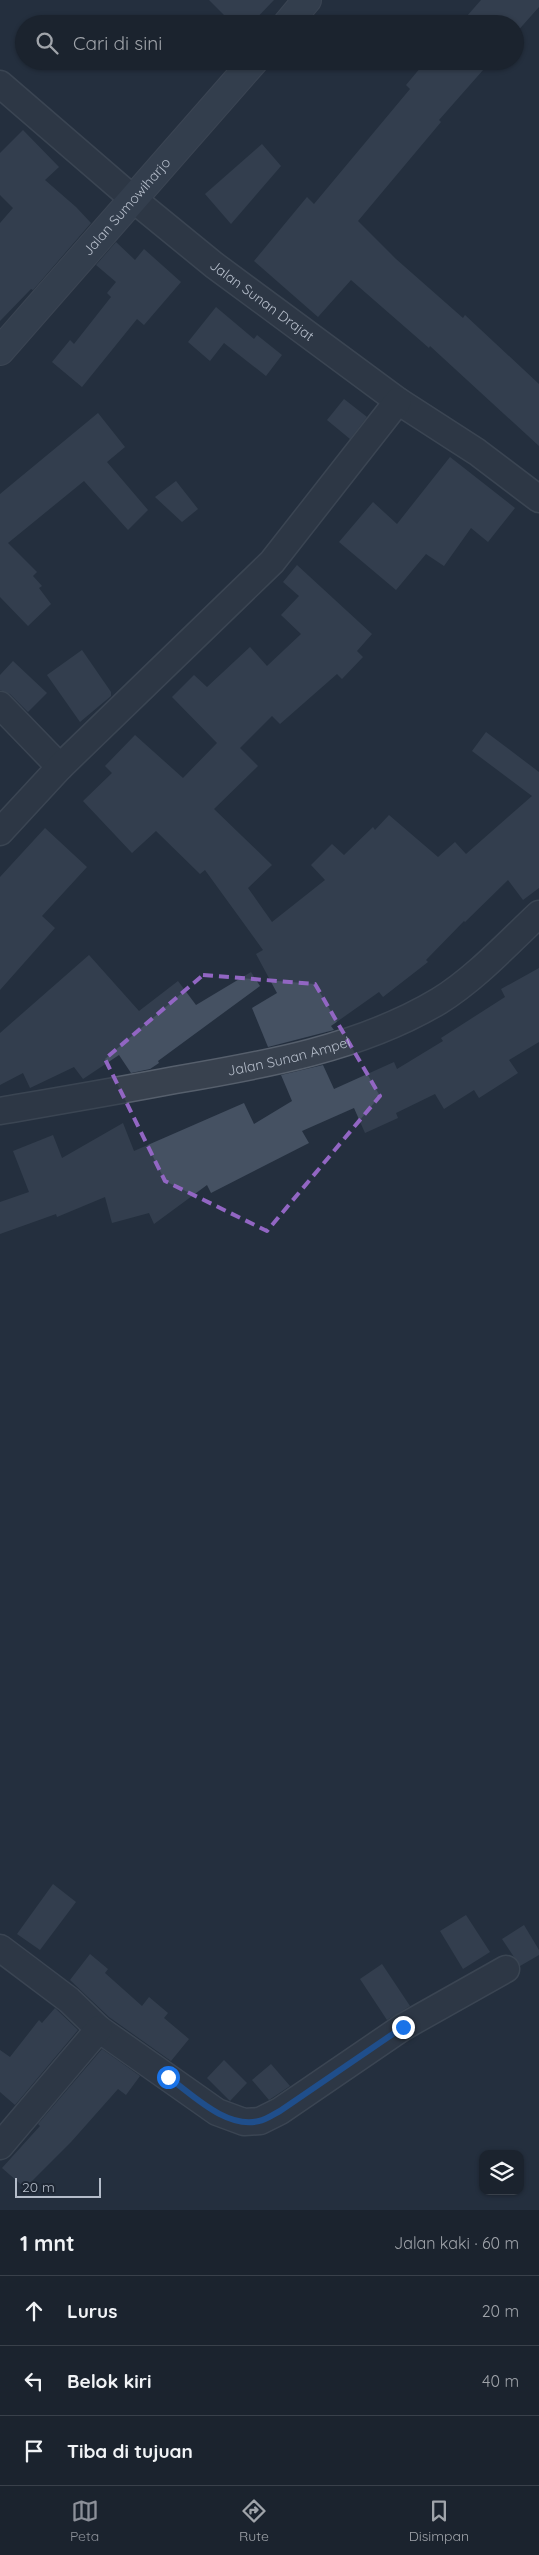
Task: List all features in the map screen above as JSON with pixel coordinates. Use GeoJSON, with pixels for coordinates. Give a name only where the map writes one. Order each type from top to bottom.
{"type":"FeatureCollection","features":[{"type":"Feature","properties":{"kind":"street"},"geometry":{"type":"LineString","coordinates":[[294,15],[307,0]]}},
{"type":"Feature","properties":{"kind":"street","name":"Jalan Sumowiharjo"},"geometry":{"type":"LineString","coordinates":[[0,351],[246,70]]}},
{"type":"Feature","properties":{"kind":"street","name":"Jalan Sunan Drajat"},"geometry":{"type":"LineString","coordinates":[[4,95],[214,265],[398,400],[477,452],[539,499]]}},
{"type":"Feature","properties":{"kind":"street"},"geometry":{"type":"LineString","coordinates":[[0,832],[60,767],[272,562],[398,400]]}},
{"type":"Feature","properties":{"kind":"street"},"geometry":{"type":"LineString","coordinates":[[0,705],[60,767]]}},
{"type":"Feature","properties":{"kind":"street","name":"Jalan Sunan Ampel"},"geometry":{"type":"LineString","coordinates":[[0,1111],[261,1065],[347,1041],[394,1023],[439,1001],[481,968],[539,914]]}},
{"type":"Feature","properties":{"kind":"street"},"geometry":{"type":"LineString","coordinates":[[0,1948],[69,2000],[99,2029],[217,2112],[244,2122],[260,2121],[280,2111],[403,2027],[506,1970]]}},
{"type":"Feature","properties":{"kind":"street"},"geometry":{"type":"LineString","coordinates":[[0,2146],[99,2029]]}},
{"type":"Feature","properties":{"kind":"highlighted area"},"geometry":{"type":"Polygon","coordinates":[[[203,975],[315,984],[380,1096],[267,1231],[165,1181],[105,1059],[203,975]]]}},
{"type":"Feature","properties":{"kind":"building"},"geometry":{"type":"Polygon","coordinates":[[[209,0],[274,0],[260,15],[224,15],[209,0]]]}},
{"type":"Feature","properties":{"kind":"building"},"geometry":{"type":"Polygon","coordinates":[[[481,0],[539,0],[539,7],[524,24],[524,15],[468,15],[481,0]]]}},
{"type":"Feature","properties":{"kind":"building"},"geometry":{"type":"Polygon","coordinates":[[[418,70],[483,70],[439,120],[441,122],[358,221],[396,259],[463,318],[465,315],[539,384],[539,446],[430,346],[429,348],[351,280],[318,317],[254,261],[307,197],[314,204],[410,89],[406,85],[418,70]]]}},
{"type":"Feature","properties":{"kind":"building"},"geometry":{"type":"Polygon","coordinates":[[[23,130],[59,167],[45,180],[91,223],[33,290],[31,289],[0,321],[0,223],[13,208],[0,195],[0,153],[23,130]]]}},
{"type":"Feature","properties":{"kind":"building"},"geometry":{"type":"Polygon","coordinates":[[[262,144],[281,166],[231,224],[205,194],[262,144]]]}},
{"type":"Feature","properties":{"kind":"building"},"geometry":{"type":"Polygon","coordinates":[[[116,242],[135,260],[144,249],[181,282],[144,325],[137,319],[82,387],[52,362],[70,340],[74,344],[111,297],[107,293],[116,282],[96,265],[116,242]]]}},
{"type":"Feature","properties":{"kind":"building"},"geometry":{"type":"Polygon","coordinates":[[[216,307],[254,339],[257,335],[282,355],[266,376],[224,343],[210,361],[188,342],[216,307]]]}},
{"type":"Feature","properties":{"kind":"building"},"geometry":{"type":"Polygon","coordinates":[[[344,399],[367,417],[350,439],[327,420],[344,399]]]}},
{"type":"Feature","properties":{"kind":"building"},"geometry":{"type":"Polygon","coordinates":[[[98,413],[125,447],[107,462],[148,510],[128,530],[84,481],[8,543],[37,572],[33,576],[42,586],[39,588],[51,604],[28,626],[0,597],[0,494],[98,413]]]}},
{"type":"Feature","properties":{"kind":"building"},"geometry":{"type":"Polygon","coordinates":[[[450,457],[515,508],[488,542],[471,528],[444,566],[426,554],[396,590],[339,542],[373,502],[397,524],[450,457]]]}},
{"type":"Feature","properties":{"kind":"building"},"geometry":{"type":"Polygon","coordinates":[[[176,481],[198,509],[182,522],[155,497],[176,481]]]}},
{"type":"Feature","properties":{"kind":"building"},"geometry":{"type":"Polygon","coordinates":[[[297,565],[372,634],[357,651],[363,657],[342,679],[337,674],[280,724],[272,716],[240,748],[258,766],[214,809],[272,865],[248,888],[272,922],[325,880],[311,865],[332,844],[344,855],[373,827],[375,830],[389,815],[438,857],[455,842],[466,854],[532,796],[472,751],[486,732],[539,772],[539,888],[523,900],[508,880],[464,921],[426,960],[428,962],[383,997],[379,992],[331,1026],[334,1030],[268,1047],[252,1008],[277,993],[256,954],[263,950],[205,870],[200,874],[156,831],[132,853],[83,801],[112,773],[105,766],[135,735],[183,778],[217,743],[172,697],[194,675],[207,687],[250,647],[267,666],[301,634],[281,615],[299,596],[283,582],[297,565]]]}},
{"type":"Feature","properties":{"kind":"building"},"geometry":{"type":"Polygon","coordinates":[[[82,650],[111,692],[111,696],[80,722],[47,675],[82,650]]]}},
{"type":"Feature","properties":{"kind":"building"},"geometry":{"type":"Polygon","coordinates":[[[13,661],[47,693],[28,712],[10,694],[0,690],[0,675],[13,661]]]}},
{"type":"Feature","properties":{"kind":"building"},"geometry":{"type":"Polygon","coordinates":[[[45,828],[87,867],[42,916],[55,928],[0,990],[0,877],[45,828]]]}},
{"type":"Feature","properties":{"kind":"building"},"geometry":{"type":"Polygon","coordinates":[[[89,955],[139,1011],[178,981],[196,1005],[251,972],[260,986],[158,1061],[159,1063],[150,1069],[131,1073],[119,1055],[83,1079],[74,1067],[30,1088],[23,1073],[0,1085],[0,1033],[89,955]]]}},
{"type":"Feature","properties":{"kind":"building"},"geometry":{"type":"Polygon","coordinates":[[[539,968],[539,1042],[509,1060],[518,1073],[479,1098],[474,1090],[444,1109],[435,1094],[396,1113],[398,1118],[365,1133],[354,1108],[302,1131],[309,1143],[211,1193],[207,1185],[154,1224],[149,1213],[112,1223],[105,1197],[57,1217],[56,1214],[0,1234],[0,1202],[29,1192],[13,1151],[53,1135],[62,1158],[123,1123],[134,1151],[244,1103],[254,1124],[292,1101],[281,1075],[323,1065],[334,1089],[394,1062],[397,1069],[443,1041],[441,1038],[505,997],[501,989],[539,968]]]}},
{"type":"Feature","properties":{"kind":"building"},"geometry":{"type":"Polygon","coordinates":[[[53,1884],[76,1902],[40,1950],[17,1934],[53,1884]]]}},
{"type":"Feature","properties":{"kind":"building"},"geometry":{"type":"Polygon","coordinates":[[[466,1915],[490,1952],[463,1969],[440,1931],[466,1915]]]}},
{"type":"Feature","properties":{"kind":"building"},"geometry":{"type":"Polygon","coordinates":[[[524,1925],[539,1950],[539,1955],[520,1966],[502,1939],[524,1925]]]}},
{"type":"Feature","properties":{"kind":"building"},"geometry":{"type":"Polygon","coordinates":[[[90,1954],[108,1969],[105,1973],[142,2006],[149,1997],[168,2013],[164,2018],[189,2039],[171,2061],[109,2017],[70,1980],[90,1954]]]}},
{"type":"Feature","properties":{"kind":"building"},"geometry":{"type":"Polygon","coordinates":[[[382,1964],[410,2006],[387,2020],[360,1979],[382,1964]]]}},
{"type":"Feature","properties":{"kind":"building"},"geometry":{"type":"Polygon","coordinates":[[[55,2008],[78,2030],[15,2105],[0,2092],[0,2050],[10,2057],[39,2020],[42,2023],[55,2008]]]}},
{"type":"Feature","properties":{"kind":"building"},"geometry":{"type":"Polygon","coordinates":[[[102,2049],[140,2076],[126,2095],[118,2089],[71,2142],[25,2188],[2,2168],[40,2126],[38,2124],[102,2049]]]}},
{"type":"Feature","properties":{"kind":"building"},"geometry":{"type":"Polygon","coordinates":[[[224,2060],[247,2083],[230,2101],[207,2078],[224,2060]]]}},
{"type":"Feature","properties":{"kind":"building"},"geometry":{"type":"Polygon","coordinates":[[[271,2064],[290,2086],[269,2100],[252,2080],[271,2064]]]}},
{"type":"Feature","properties":{"kind":"route"},"geometry":{"type":"LineString","coordinates":[[168,2077],[217,2112],[244,2122],[260,2121],[280,2111],[403,2027]]}}]}
